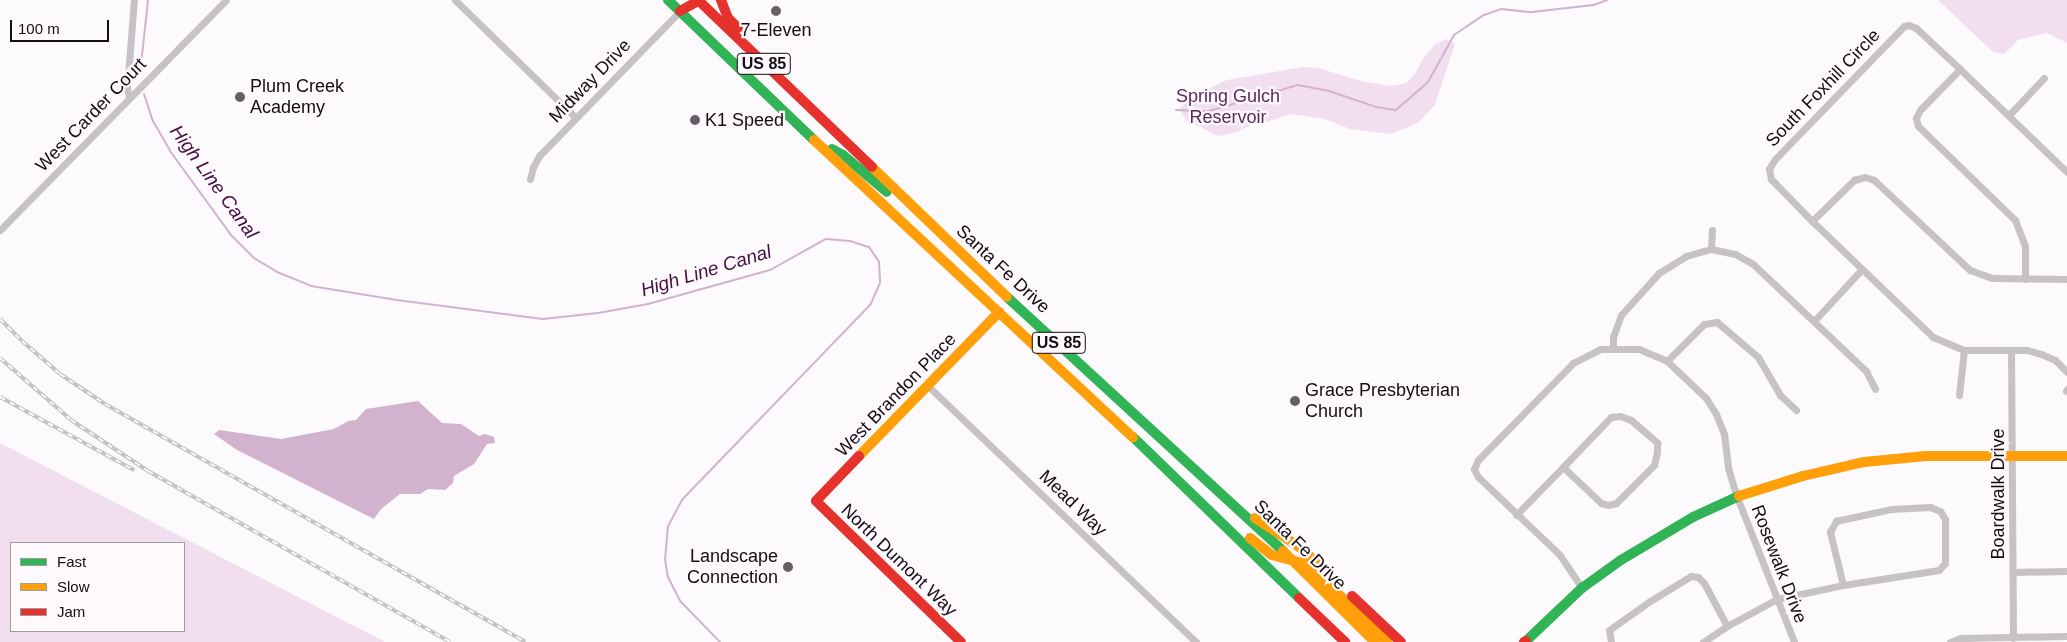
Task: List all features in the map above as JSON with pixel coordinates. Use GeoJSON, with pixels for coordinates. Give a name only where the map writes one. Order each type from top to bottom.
{"type":"FeatureCollection","features":[{"type":"Feature","properties":{"kind":"main road","name":"Santa Fe Drive"},"geometry":{"type":"LineString","coordinates":[[668,0],[909,230],[1084,390],[1345,642]]}},
{"type":"Feature","properties":{"kind":"main road"},"geometry":{"type":"LineString","coordinates":[[680,11],[688,0]]}},
{"type":"Feature","properties":{"kind":"main road","name":"Santa Fe Drive"},"geometry":{"type":"LineString","coordinates":[[699,0],[1040,326],[1245,514],[1375,642]]}},
{"type":"Feature","properties":{"kind":"main road"},"geometry":{"type":"LineString","coordinates":[[680,11],[699,0]]}},
{"type":"Feature","properties":{"kind":"main road"},"geometry":{"type":"LineString","coordinates":[[721,0],[728,18],[813,99],[829,126]]}},
{"type":"Feature","properties":{"kind":"main road"},"geometry":{"type":"LineString","coordinates":[[812,137],[843,156],[892,196],[1028,325],[1032,328],[1040,326]]}},
{"type":"Feature","properties":{"kind":"main road","name":"West Brandon Place"},"geometry":{"type":"LineString","coordinates":[[816,501],[1000,312]]}},
{"type":"Feature","properties":{"kind":"main road"},"geometry":{"type":"LineString","coordinates":[[1084,390],[1117,411],[1261,549],[1272,555],[1309,565],[1387,642]]}},
{"type":"Feature","properties":{"kind":"main road"},"geometry":{"type":"LineString","coordinates":[[1525,642],[1582,588],[1621,560],[1693,517],[1737,497],[1803,476],[1864,462],[1926,456],[2067,456]]}},
{"type":"Feature","properties":{"kind":"main road","name":"North Dumont Way"},"geometry":{"type":"LineString","coordinates":[[816,501],[961,642]]}},
{"type":"Feature","properties":{"kind":"main road"},"geometry":{"type":"LineString","coordinates":[[1245,514],[1258,519],[1298,546],[1401,642]]}},
{"type":"Feature","properties":{"kind":"street"},"geometry":{"type":"LineString","coordinates":[[129,97],[127,88],[134,0]]}},
{"type":"Feature","properties":{"kind":"street","name":"West Carder Court"},"geometry":{"type":"LineString","coordinates":[[0,230],[226,0]]}},
{"type":"Feature","properties":{"kind":"street"},"geometry":{"type":"LineString","coordinates":[[455,0],[574,117]]}},
{"type":"Feature","properties":{"kind":"street","name":"Midway Drive"},"geometry":{"type":"LineString","coordinates":[[530,179],[538,156],[574,117],[680,11]]}},
{"type":"Feature","properties":{"kind":"street","name":"South Foxhill Circle"},"geometry":{"type":"LineString","coordinates":[[2067,172],[1916,28],[1909,25],[1904,26],[1897,33],[1775,159],[1769,169],[1771,179],[1861,270],[1933,337],[1964,350],[2010,350],[2041,354],[2055,360],[2067,372]]}},
{"type":"Feature","properties":{"kind":"street"},"geometry":{"type":"LineString","coordinates":[[1960,69],[1920,110],[1916,118],[1918,126],[2015,220],[2025,246],[2025,279]]}},
{"type":"Feature","properties":{"kind":"street"},"geometry":{"type":"LineString","coordinates":[[2009,115],[2044,78]]}},
{"type":"Feature","properties":{"kind":"street"},"geometry":{"type":"LineString","coordinates":[[1812,221],[1854,180],[1864,177],[1874,180],[1970,270],[1992,278],[2067,279]]}},
{"type":"Feature","properties":{"kind":"street"},"geometry":{"type":"LineString","coordinates":[[1711,250],[1712,230]]}},
{"type":"Feature","properties":{"kind":"street"},"geometry":{"type":"LineString","coordinates":[[1613,347],[1613,337],[1621,315],[1659,273],[1686,256],[1711,250],[1735,254],[1753,264],[1866,371],[1875,388]]}},
{"type":"Feature","properties":{"kind":"street"},"geometry":{"type":"LineString","coordinates":[[1814,321],[1861,270]]}},
{"type":"Feature","properties":{"kind":"street"},"geometry":{"type":"LineString","coordinates":[[1582,588],[1560,555],[1478,477],[1474,469],[1478,460],[1573,363],[1588,354],[1613,347],[1639,349],[1667,361],[1704,324],[1718,322],[1758,357],[1780,395],[1796,410]]}},
{"type":"Feature","properties":{"kind":"street"},"geometry":{"type":"LineString","coordinates":[[1959,395],[1964,350]]}},
{"type":"Feature","properties":{"kind":"street","name":"Boardwalk Drive"},"geometry":{"type":"LineString","coordinates":[[2010,350],[2013,457],[2013,638]]}},
{"type":"Feature","properties":{"kind":"street","name":"Rosewalk Drive"},"geometry":{"type":"LineString","coordinates":[[1667,361],[1706,398],[1716,414],[1724,434],[1728,468],[1737,497],[1794,642]]}},
{"type":"Feature","properties":{"kind":"street","name":"Mead Way"},"geometry":{"type":"LineString","coordinates":[[928,386],[1196,642]]}},
{"type":"Feature","properties":{"kind":"street"},"geometry":{"type":"LineString","coordinates":[[1516,515],[1563,467],[1611,418],[1620,416],[1631,420],[1657,443],[1654,465],[1616,503],[1601,503],[1563,467]]}},
{"type":"Feature","properties":{"kind":"street"},"geometry":{"type":"LineString","coordinates":[[1703,642],[1727,626],[1777,599],[1843,585],[1940,570],[1945,563],[1946,530],[1945,519],[1940,511],[1930,507],[1891,509],[1836,520],[1830,532],[1843,585]]}},
{"type":"Feature","properties":{"kind":"street"},"geometry":{"type":"LineString","coordinates":[[2013,572],[2067,571]]}},
{"type":"Feature","properties":{"kind":"street"},"geometry":{"type":"LineString","coordinates":[[1611,642],[1609,630],[1650,601],[1691,576],[1698,577],[1704,583],[1727,626]]}},
{"type":"Feature","properties":{"kind":"street"},"geometry":{"type":"LineString","coordinates":[[1950,642],[1960,638],[2067,636]]}},
{"type":"Feature","properties":{"kind":"green space"},"geometry":{"type":"Polygon","coordinates":[[[1938,0],[2067,0],[2067,43],[2047,33],[2018,40],[2004,54],[1993,52],[1938,0]]]}},
{"type":"Feature","properties":{"kind":"green space","name":"Spring Gulch Reservoir"},"geometry":{"type":"Polygon","coordinates":[[[1447,39],[1455,44],[1435,105],[1418,123],[1391,134],[1350,129],[1325,119],[1291,114],[1264,123],[1252,124],[1237,132],[1218,136],[1186,120],[1180,111],[1182,106],[1195,95],[1227,80],[1303,67],[1319,68],[1360,81],[1391,86],[1406,83],[1415,74],[1422,60],[1435,44],[1447,39]]]}},
{"type":"Feature","properties":{"kind":"green space"},"geometry":{"type":"Polygon","coordinates":[[[0,443],[385,642],[0,642],[0,443]]]}},
{"type":"Feature","properties":{"kind":"shaded area"},"geometry":{"type":"Polygon","coordinates":[[[418,401],[442,423],[461,424],[479,436],[485,434],[494,437],[495,443],[487,444],[474,464],[454,476],[453,483],[445,490],[428,489],[420,494],[400,494],[381,509],[374,519],[237,450],[214,434],[219,430],[281,439],[334,429],[348,421],[356,420],[366,409],[418,401]]]}},
{"type":"Feature","properties":{"kind":"waterway","name":"High Line Canal"},"geometry":{"type":"LineString","coordinates":[[140,74],[148,0]]}},
{"type":"Feature","properties":{"kind":"waterway"},"geometry":{"type":"LineString","coordinates":[[1176,110],[1209,111],[1298,85],[1329,91],[1376,107],[1396,110],[1428,82],[1454,35],[1484,15],[1501,9],[1532,12],[1594,5],[1607,0]]}},
{"type":"Feature","properties":{"kind":"waterway","name":"High Line Canal"},"geometry":{"type":"LineString","coordinates":[[144,94],[153,121],[170,151],[231,235],[254,258],[277,272],[311,286],[397,300],[543,319],[598,313],[648,304],[770,270],[826,239],[850,241],[869,247],[879,262],[880,283],[870,305],[682,500],[668,526],[665,559],[668,577],[681,602],[720,642]]}},
{"type":"Feature","properties":{"kind":"railway"},"geometry":{"type":"LineString","coordinates":[[0,319],[60,374],[105,404],[525,642]]}},
{"type":"Feature","properties":{"kind":"railway"},"geometry":{"type":"LineString","coordinates":[[0,358],[71,420],[148,471],[450,642]]}},
{"type":"Feature","properties":{"kind":"railway"},"geometry":{"type":"LineString","coordinates":[[0,397],[134,470]]}},
{"type":"Feature","properties":{"kind":"traffic: fast"},"geometry":{"type":"LineString","coordinates":[[668,0],[814,140]]}},
{"type":"Feature","properties":{"kind":"traffic: fast"},"geometry":{"type":"LineString","coordinates":[[832,149],[843,155],[887,192]]}},
{"type":"Feature","properties":{"kind":"traffic: fast"},"geometry":{"type":"LineString","coordinates":[[1007,297],[1283,551]]}},
{"type":"Feature","properties":{"kind":"traffic: fast"},"geometry":{"type":"LineString","coordinates":[[1133,437],[1299,598]]}},
{"type":"Feature","properties":{"kind":"traffic: fast"},"geometry":{"type":"LineString","coordinates":[[1525,642],[1582,588],[1621,560],[1693,517],[1739,496]]}},
{"type":"Feature","properties":{"kind":"traffic: slow"},"geometry":{"type":"LineString","coordinates":[[814,140],[1133,437]]}},
{"type":"Feature","properties":{"kind":"traffic: slow"},"geometry":{"type":"LineString","coordinates":[[872,167],[1007,297]]}},
{"type":"Feature","properties":{"kind":"traffic: slow"},"geometry":{"type":"LineString","coordinates":[[859,456],[999,312]]}},
{"type":"Feature","properties":{"kind":"traffic: slow"},"geometry":{"type":"LineString","coordinates":[[1739,496],[1803,476],[1864,462],[1926,456],[2067,456]]}},
{"type":"Feature","properties":{"kind":"traffic: slow"},"geometry":{"type":"LineString","coordinates":[[1255,518],[1298,546],[1323,568]]}},
{"type":"Feature","properties":{"kind":"traffic: slow"},"geometry":{"type":"LineString","coordinates":[[1250,538],[1272,555],[1309,565],[1387,642]]}},
{"type":"Feature","properties":{"kind":"traffic: slow"},"geometry":{"type":"LineString","coordinates":[[1283,551],[1375,642]]}},
{"type":"Feature","properties":{"kind":"traffic: jam"},"geometry":{"type":"LineString","coordinates":[[698,0],[872,167]]}},
{"type":"Feature","properties":{"kind":"traffic: jam"},"geometry":{"type":"LineString","coordinates":[[680,11],[700,0]]}},
{"type":"Feature","properties":{"kind":"traffic: jam"},"geometry":{"type":"LineString","coordinates":[[721,0],[728,18],[738,28]]}},
{"type":"Feature","properties":{"kind":"traffic: jam"},"geometry":{"type":"LineString","coordinates":[[859,456],[816,501],[961,642]]}},
{"type":"Feature","properties":{"kind":"traffic: jam"},"geometry":{"type":"LineString","coordinates":[[1352,596],[1401,642]]}},
{"type":"Feature","properties":{"kind":"traffic: jam"},"geometry":{"type":"LineString","coordinates":[[1299,598],[1345,642]]}},
{"type":"Feature","properties":{"kind":"place","name":"7-Eleven"},"geometry":{"type":"Point","coordinates":[776,11]}},
{"type":"Feature","properties":{"kind":"place","name":"Plum Creek Academy"},"geometry":{"type":"Point","coordinates":[240,97]}},
{"type":"Feature","properties":{"kind":"place","name":"K1 Speed"},"geometry":{"type":"Point","coordinates":[695,120]}},
{"type":"Feature","properties":{"kind":"place","name":"Grace Presbyterian Church"},"geometry":{"type":"Point","coordinates":[1295,401]}},
{"type":"Feature","properties":{"kind":"place","name":"Landscape Connection"},"geometry":{"type":"Point","coordinates":[788,567]}}]}
